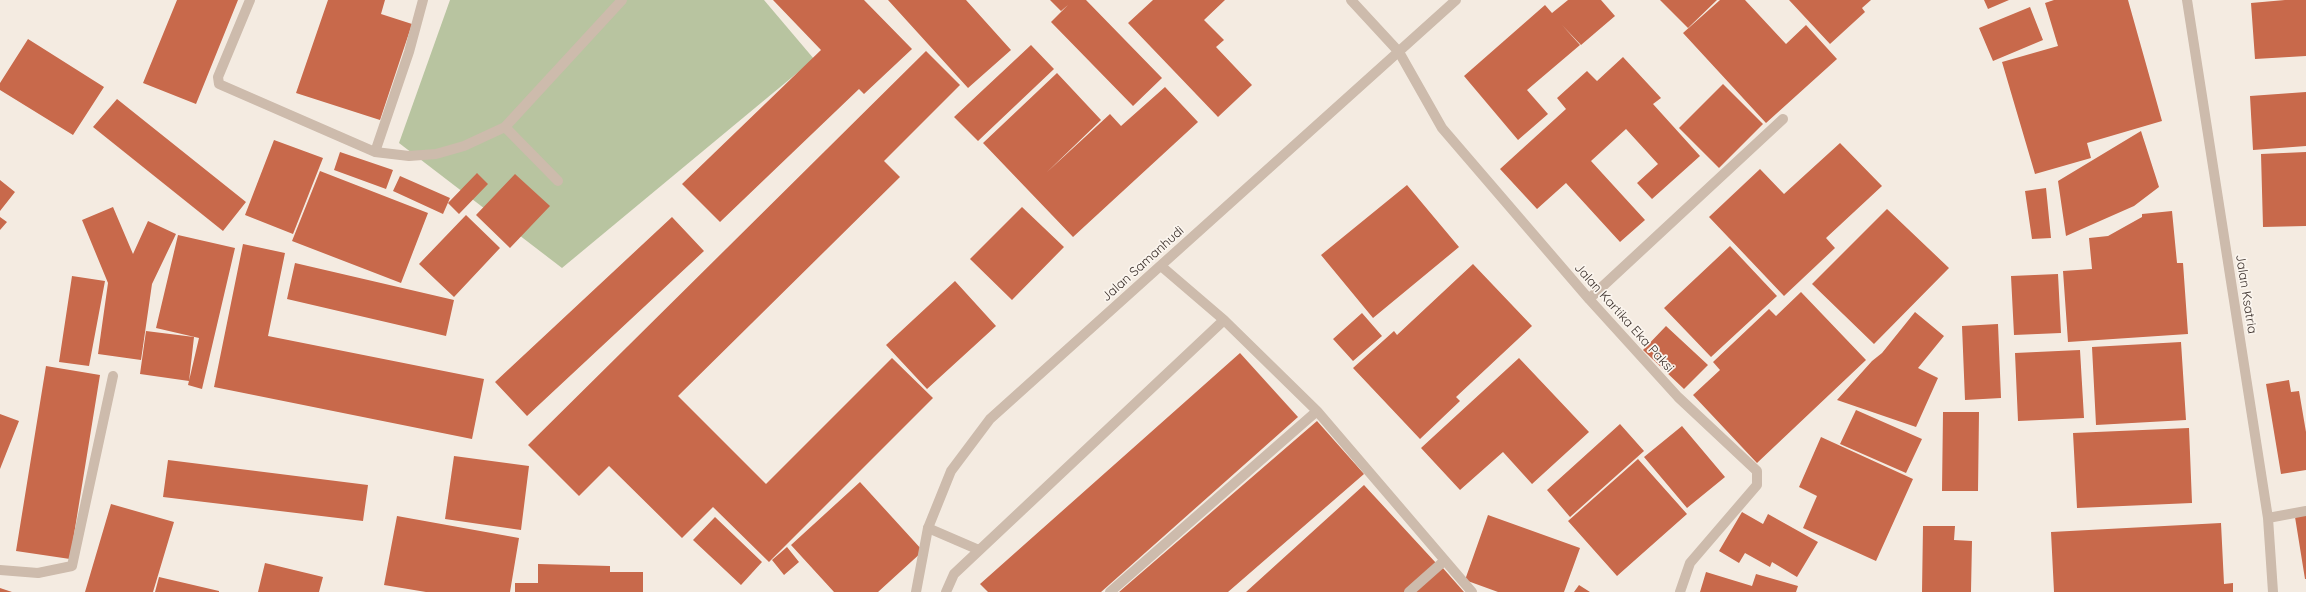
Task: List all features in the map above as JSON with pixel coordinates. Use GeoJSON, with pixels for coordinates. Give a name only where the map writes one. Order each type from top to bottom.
{"type":"FeatureCollection","features":[{"type":"Feature","properties":{"kind":"street"},"geometry":{"type":"LineString","coordinates":[[250,0],[218,77],[219,84],[374,152],[409,156],[436,154],[464,146],[505,127],[622,0]]}},
{"type":"Feature","properties":{"kind":"street"},"geometry":{"type":"LineString","coordinates":[[374,152],[409,52],[423,0]]}},
{"type":"Feature","properties":{"kind":"street","name":"Jalan Kartika Eka Paksi"},"geometry":{"type":"LineString","coordinates":[[1351,0],[1399,52],[1442,128],[1589,299],[1678,397],[1757,471],[1757,485],[1690,563],[1680,592]]}},
{"type":"Feature","properties":{"kind":"street","name":"Jalan Samanhudi"},"geometry":{"type":"LineString","coordinates":[[916,592],[928,528],[951,471],[990,420],[1456,0]]}},
{"type":"Feature","properties":{"kind":"street","name":"Jalan Ksatria"},"geometry":{"type":"LineString","coordinates":[[2187,0],[2268,518],[2274,592]]}},
{"type":"Feature","properties":{"kind":"street"},"geometry":{"type":"LineString","coordinates":[[1589,299],[1783,119]]}},
{"type":"Feature","properties":{"kind":"street"},"geometry":{"type":"LineString","coordinates":[[505,127],[558,182]]}},
{"type":"Feature","properties":{"kind":"street"},"geometry":{"type":"LineString","coordinates":[[1161,266],[1224,320],[1317,411],[1472,592]]}},
{"type":"Feature","properties":{"kind":"street"},"geometry":{"type":"LineString","coordinates":[[946,592],[954,574],[1224,320]]}},
{"type":"Feature","properties":{"kind":"street"},"geometry":{"type":"LineString","coordinates":[[0,570],[38,573],[72,566],[113,376]]}},
{"type":"Feature","properties":{"kind":"street"},"geometry":{"type":"LineString","coordinates":[[1110,592],[1317,411]]}},
{"type":"Feature","properties":{"kind":"street"},"geometry":{"type":"LineString","coordinates":[[2268,518],[2306,512]]}},
{"type":"Feature","properties":{"kind":"street"},"geometry":{"type":"LineString","coordinates":[[928,528],[979,550]]}},
{"type":"Feature","properties":{"kind":"street"},"geometry":{"type":"LineString","coordinates":[[1409,592],[1444,561]]}},
{"type":"Feature","properties":{"kind":"green space"},"geometry":{"type":"Polygon","coordinates":[[[450,0],[764,0],[814,59],[562,268],[399,143],[450,0]]]}},
{"type":"Feature","properties":{"kind":"building"},"geometry":{"type":"Polygon","coordinates":[[[177,0],[238,0],[196,104],[143,83],[177,0]]]}},
{"type":"Feature","properties":{"kind":"building"},"geometry":{"type":"Polygon","coordinates":[[[328,0],[385,0],[381,14],[412,24],[380,120],[296,93],[328,0]]]}},
{"type":"Feature","properties":{"kind":"building"},"geometry":{"type":"Polygon","coordinates":[[[773,0],[864,0],[912,49],[864,94],[859,89],[720,222],[682,184],[821,50],[773,0]]]}},
{"type":"Feature","properties":{"kind":"building"},"geometry":{"type":"Polygon","coordinates":[[[888,0],[966,0],[1011,50],[968,88],[888,0]]]}},
{"type":"Feature","properties":{"kind":"building"},"geometry":{"type":"Polygon","coordinates":[[[1050,0],[1086,0],[1162,78],[1133,106],[1051,22],[1068,5],[1061,11],[1050,0]]]}},
{"type":"Feature","properties":{"kind":"building"},"geometry":{"type":"Polygon","coordinates":[[[1153,0],[1225,0],[1204,20],[1224,40],[1216,47],[1252,85],[1218,117],[1128,23],[1153,0]]]}},
{"type":"Feature","properties":{"kind":"building"},"geometry":{"type":"Polygon","coordinates":[[[1568,0],[1601,0],[1615,16],[1581,45],[1562,25],[1580,45],[1527,90],[1548,114],[1518,140],[1464,76],[1545,5],[1552,13],[1568,0]]]}},
{"type":"Feature","properties":{"kind":"building"},"geometry":{"type":"Polygon","coordinates":[[[1660,0],[1717,0],[1688,28],[1660,0]]]}},
{"type":"Feature","properties":{"kind":"building"},"geometry":{"type":"Polygon","coordinates":[[[1720,0],[1745,0],[1786,44],[1806,25],[1837,59],[1766,123],[1683,33],[1720,0]]]}},
{"type":"Feature","properties":{"kind":"building"},"geometry":{"type":"Polygon","coordinates":[[[1789,0],[1871,0],[1862,8],[1865,12],[1830,44],[1789,0]]]}},
{"type":"Feature","properties":{"kind":"building"},"geometry":{"type":"Polygon","coordinates":[[[1984,0],[2009,0],[1988,9],[1984,0]]]}},
{"type":"Feature","properties":{"kind":"building"},"geometry":{"type":"Polygon","coordinates":[[[2054,0],[2128,0],[2162,121],[2087,143],[2091,158],[2035,174],[2002,62],[2058,46],[2045,3],[2054,0]]]}},
{"type":"Feature","properties":{"kind":"building"},"geometry":{"type":"Polygon","coordinates":[[[2306,0],[2306,56],[2255,59],[2251,3],[2306,0]]]}},
{"type":"Feature","properties":{"kind":"building"},"geometry":{"type":"Polygon","coordinates":[[[2030,7],[2043,40],[1993,61],[1979,28],[2030,7]]]}},
{"type":"Feature","properties":{"kind":"building"},"geometry":{"type":"Polygon","coordinates":[[[28,39],[104,87],[73,135],[0,90],[0,83],[28,39]]]}},
{"type":"Feature","properties":{"kind":"building"},"geometry":{"type":"Polygon","coordinates":[[[1031,45],[1054,69],[978,141],[954,117],[1031,45]]]}},
{"type":"Feature","properties":{"kind":"building"},"geometry":{"type":"Polygon","coordinates":[[[926,51],[960,85],[884,161],[900,177],[678,396],[766,484],[892,358],[933,398],[769,562],[713,507],[682,538],[609,466],[579,496],[528,445],[926,51]]]}},
{"type":"Feature","properties":{"kind":"building"},"geometry":{"type":"Polygon","coordinates":[[[1623,57],[1661,98],[1653,104],[1700,156],[1652,199],[1637,183],[1658,164],[1626,129],[1591,161],[1645,220],[1620,242],[1566,183],[1537,209],[1500,169],[1566,109],[1557,98],[1587,71],[1597,81],[1623,57]]]}},
{"type":"Feature","properties":{"kind":"building"},"geometry":{"type":"Polygon","coordinates":[[[1057,73],[1101,120],[1046,173],[1110,114],[1121,126],[1165,87],[1198,122],[1073,237],[983,143],[1057,73]]]}},
{"type":"Feature","properties":{"kind":"building"},"geometry":{"type":"Polygon","coordinates":[[[1723,84],[1763,124],[1719,168],[1679,128],[1723,84]]]}},
{"type":"Feature","properties":{"kind":"building"},"geometry":{"type":"Polygon","coordinates":[[[2306,92],[2306,146],[2253,150],[2250,96],[2306,92]]]}},
{"type":"Feature","properties":{"kind":"building"},"geometry":{"type":"Polygon","coordinates":[[[117,99],[246,202],[223,231],[93,127],[117,99]]]}},
{"type":"Feature","properties":{"kind":"building"},"geometry":{"type":"Polygon","coordinates":[[[2141,131],[2159,187],[2134,206],[2066,236],[2058,181],[2141,131]]]}},
{"type":"Feature","properties":{"kind":"building"},"geometry":{"type":"Polygon","coordinates":[[[274,140],[323,158],[293,234],[245,215],[274,140]]]}},
{"type":"Feature","properties":{"kind":"building"},"geometry":{"type":"Polygon","coordinates":[[[1840,143],[1882,186],[1826,238],[1835,248],[1784,296],[1709,217],[1760,169],[1784,194],[1840,143]]]}},
{"type":"Feature","properties":{"kind":"building"},"geometry":{"type":"Polygon","coordinates":[[[340,152],[393,170],[386,189],[334,170],[340,152]]]}},
{"type":"Feature","properties":{"kind":"building"},"geometry":{"type":"Polygon","coordinates":[[[2306,152],[2306,226],[2263,227],[2261,154],[2306,152]]]}},
{"type":"Feature","properties":{"kind":"building"},"geometry":{"type":"Polygon","coordinates":[[[320,171],[428,213],[401,283],[292,241],[320,171]]]}},
{"type":"Feature","properties":{"kind":"building"},"geometry":{"type":"Polygon","coordinates":[[[477,173],[488,184],[459,214],[448,203],[477,173]]]}},
{"type":"Feature","properties":{"kind":"building"},"geometry":{"type":"Polygon","coordinates":[[[515,174],[550,206],[510,248],[476,215],[515,174]]]}},
{"type":"Feature","properties":{"kind":"building"},"geometry":{"type":"Polygon","coordinates":[[[400,176],[450,198],[443,214],[393,191],[400,176]]]}},
{"type":"Feature","properties":{"kind":"building"},"geometry":{"type":"Polygon","coordinates":[[[0,180],[15,192],[0,211],[0,180]]]}},
{"type":"Feature","properties":{"kind":"building"},"geometry":{"type":"Polygon","coordinates":[[[1407,185],[1459,247],[1373,318],[1321,255],[1407,185]]]}},
{"type":"Feature","properties":{"kind":"building"},"geometry":{"type":"Polygon","coordinates":[[[2046,188],[2051,238],[2032,239],[2025,191],[2046,188]]]}},
{"type":"Feature","properties":{"kind":"building"},"geometry":{"type":"Polygon","coordinates":[[[113,207],[133,254],[148,221],[176,234],[152,284],[141,360],[98,354],[108,283],[82,220],[113,207]]]}},
{"type":"Feature","properties":{"kind":"building"},"geometry":{"type":"Polygon","coordinates":[[[1022,207],[1064,247],[1012,300],[970,259],[1022,207]]]}},
{"type":"Feature","properties":{"kind":"building"},"geometry":{"type":"Polygon","coordinates":[[[1887,209],[1949,268],[1874,344],[1812,284],[1887,209]]]}},
{"type":"Feature","properties":{"kind":"building"},"geometry":{"type":"Polygon","coordinates":[[[2172,211],[2177,263],[2183,263],[2188,334],[2068,342],[2063,271],[2092,269],[2089,238],[2108,236],[2142,217],[2142,214],[2172,211]]]}},
{"type":"Feature","properties":{"kind":"building"},"geometry":{"type":"Polygon","coordinates":[[[466,215],[500,248],[454,297],[419,264],[466,215]]]}},
{"type":"Feature","properties":{"kind":"building"},"geometry":{"type":"Polygon","coordinates":[[[0,217],[7,222],[0,230],[0,217]]]}},
{"type":"Feature","properties":{"kind":"building"},"geometry":{"type":"Polygon","coordinates":[[[672,217],[704,251],[527,416],[495,382],[672,217]]]}},
{"type":"Feature","properties":{"kind":"building"},"geometry":{"type":"Polygon","coordinates":[[[178,235],[235,248],[202,389],[188,385],[199,338],[156,328],[178,235]]]}},
{"type":"Feature","properties":{"kind":"building"},"geometry":{"type":"Polygon","coordinates":[[[243,244],[285,253],[268,336],[484,379],[472,439],[214,387],[243,244]]]}},
{"type":"Feature","properties":{"kind":"building"},"geometry":{"type":"Polygon","coordinates":[[[1730,246],[1777,296],[1711,357],[1664,308],[1730,246]]]}},
{"type":"Feature","properties":{"kind":"building"},"geometry":{"type":"Polygon","coordinates":[[[295,263],[454,300],[446,336],[287,299],[295,263]]]}},
{"type":"Feature","properties":{"kind":"building"},"geometry":{"type":"Polygon","coordinates":[[[1473,264],[1532,326],[1456,397],[1460,401],[1420,439],[1353,368],[1394,331],[1397,335],[1473,264]]]}},
{"type":"Feature","properties":{"kind":"building"},"geometry":{"type":"Polygon","coordinates":[[[2058,274],[2061,333],[2014,335],[2011,276],[2058,274]]]}},
{"type":"Feature","properties":{"kind":"building"},"geometry":{"type":"Polygon","coordinates":[[[72,276],[105,281],[89,366],[59,362],[72,276]]]}},
{"type":"Feature","properties":{"kind":"building"},"geometry":{"type":"Polygon","coordinates":[[[955,281],[996,326],[927,389],[886,345],[955,281]]]}},
{"type":"Feature","properties":{"kind":"building"},"geometry":{"type":"Polygon","coordinates":[[[1801,292],[1866,360],[1757,463],[1693,395],[1720,370],[1713,362],[1769,309],[1776,316],[1801,292]]]}},
{"type":"Feature","properties":{"kind":"building"},"geometry":{"type":"Polygon","coordinates":[[[1915,312],[1944,336],[1918,368],[1938,378],[1916,427],[1837,400],[1872,361],[1882,353],[1915,312]]]}},
{"type":"Feature","properties":{"kind":"building"},"geometry":{"type":"Polygon","coordinates":[[[1362,313],[1382,336],[1353,361],[1333,339],[1362,313]]]}},
{"type":"Feature","properties":{"kind":"building"},"geometry":{"type":"Polygon","coordinates":[[[1998,324],[2001,398],[1965,400],[1962,326],[1998,324]]]}},
{"type":"Feature","properties":{"kind":"building"},"geometry":{"type":"Polygon","coordinates":[[[1666,326],[1708,365],[1684,389],[1643,350],[1666,326]]]}},
{"type":"Feature","properties":{"kind":"building"},"geometry":{"type":"Polygon","coordinates":[[[146,331],[194,337],[189,381],[140,374],[146,331]]]}},
{"type":"Feature","properties":{"kind":"building"},"geometry":{"type":"Polygon","coordinates":[[[2181,342],[2186,420],[2096,425],[2092,347],[2181,342]]]}},
{"type":"Feature","properties":{"kind":"building"},"geometry":{"type":"Polygon","coordinates":[[[2080,350],[2084,418],[2018,421],[2015,353],[2080,350]]]}},
{"type":"Feature","properties":{"kind":"building"},"geometry":{"type":"Polygon","coordinates":[[[1240,353],[1298,417],[1101,592],[988,592],[980,584],[1240,353]]]}},
{"type":"Feature","properties":{"kind":"building"},"geometry":{"type":"Polygon","coordinates":[[[1519,358],[1589,432],[1532,484],[1503,452],[1460,490],[1421,448],[1519,358]]]}},
{"type":"Feature","properties":{"kind":"building"},"geometry":{"type":"Polygon","coordinates":[[[46,366],[100,375],[70,559],[16,551],[46,366]]]}},
{"type":"Feature","properties":{"kind":"building"},"geometry":{"type":"Polygon","coordinates":[[[2289,380],[2291,392],[2299,391],[2306,432],[2306,470],[2281,474],[2266,384],[2289,380]]]}},
{"type":"Feature","properties":{"kind":"building"},"geometry":{"type":"Polygon","coordinates":[[[1856,410],[1922,439],[1906,473],[1840,444],[1856,410]]]}},
{"type":"Feature","properties":{"kind":"building"},"geometry":{"type":"Polygon","coordinates":[[[1943,412],[1979,412],[1978,491],[1942,491],[1943,412]]]}},
{"type":"Feature","properties":{"kind":"building"},"geometry":{"type":"Polygon","coordinates":[[[0,414],[19,421],[0,469],[0,414]]]}},
{"type":"Feature","properties":{"kind":"building"},"geometry":{"type":"Polygon","coordinates":[[[1317,421],[1364,474],[1228,592],[1119,592],[1317,421]]]}},
{"type":"Feature","properties":{"kind":"building"},"geometry":{"type":"Polygon","coordinates":[[[1620,424],[1644,451],[1570,517],[1547,490],[1620,424]]]}},
{"type":"Feature","properties":{"kind":"building"},"geometry":{"type":"Polygon","coordinates":[[[1682,426],[1725,477],[1687,508],[1644,457],[1682,426]]]}},
{"type":"Feature","properties":{"kind":"building"},"geometry":{"type":"Polygon","coordinates":[[[2189,428],[2192,503],[2077,508],[2073,433],[2189,428]]]}},
{"type":"Feature","properties":{"kind":"building"},"geometry":{"type":"Polygon","coordinates":[[[1821,437],[1913,479],[1876,561],[1803,528],[1817,496],[1799,487],[1821,437]]]}},
{"type":"Feature","properties":{"kind":"building"},"geometry":{"type":"Polygon","coordinates":[[[454,456],[529,466],[521,530],[445,519],[454,456]]]}},
{"type":"Feature","properties":{"kind":"building"},"geometry":{"type":"Polygon","coordinates":[[[1638,459],[1687,514],[1617,576],[1568,521],[1638,459]]]}},
{"type":"Feature","properties":{"kind":"building"},"geometry":{"type":"Polygon","coordinates":[[[168,460],[368,485],[363,521],[163,497],[168,460]]]}},
{"type":"Feature","properties":{"kind":"building"},"geometry":{"type":"Polygon","coordinates":[[[860,482],[923,551],[878,592],[834,592],[791,545],[860,482]]]}},
{"type":"Feature","properties":{"kind":"building"},"geometry":{"type":"Polygon","coordinates":[[[1364,485],[1436,563],[1404,592],[1246,592],[1364,485]]]}},
{"type":"Feature","properties":{"kind":"building"},"geometry":{"type":"Polygon","coordinates":[[[111,504],[174,522],[153,592],[85,592],[111,504]]]}},
{"type":"Feature","properties":{"kind":"building"},"geometry":{"type":"Polygon","coordinates":[[[1742,512],[1763,524],[1768,514],[1818,542],[1797,577],[1772,562],[1770,567],[1745,553],[1739,563],[1719,551],[1742,512]]]}},
{"type":"Feature","properties":{"kind":"building"},"geometry":{"type":"Polygon","coordinates":[[[1488,515],[1580,548],[1564,592],[1498,592],[1465,580],[1488,515]]]}},
{"type":"Feature","properties":{"kind":"building"},"geometry":{"type":"Polygon","coordinates":[[[2306,515],[2306,579],[2305,579],[2295,517],[2306,515]]]}},
{"type":"Feature","properties":{"kind":"building"},"geometry":{"type":"Polygon","coordinates":[[[397,516],[519,538],[510,592],[426,592],[384,585],[397,516]]]}},
{"type":"Feature","properties":{"kind":"building"},"geometry":{"type":"Polygon","coordinates":[[[715,517],[762,562],[741,585],[693,540],[715,517]]]}},
{"type":"Feature","properties":{"kind":"building"},"geometry":{"type":"Polygon","coordinates":[[[2221,523],[2224,584],[2233,583],[2233,592],[2054,592],[2051,532],[2221,523]]]}},
{"type":"Feature","properties":{"kind":"building"},"geometry":{"type":"Polygon","coordinates":[[[1923,526],[1955,526],[1954,540],[1972,541],[1971,592],[1922,592],[1923,526]]]}},
{"type":"Feature","properties":{"kind":"building"},"geometry":{"type":"Polygon","coordinates":[[[787,547],[799,562],[784,575],[772,560],[787,547]]]}},
{"type":"Feature","properties":{"kind":"building"},"geometry":{"type":"Polygon","coordinates":[[[265,563],[323,577],[319,592],[258,592],[265,563]]]}},
{"type":"Feature","properties":{"kind":"building"},"geometry":{"type":"Polygon","coordinates":[[[538,564],[610,566],[610,572],[643,572],[643,592],[515,592],[515,583],[538,583],[538,564]]]}},
{"type":"Feature","properties":{"kind":"building"},"geometry":{"type":"Polygon","coordinates":[[[1442,567],[1464,592],[1413,592],[1442,567]]]}},
{"type":"Feature","properties":{"kind":"building"},"geometry":{"type":"Polygon","coordinates":[[[1706,572],[1752,586],[1756,574],[1798,586],[1796,592],[1700,592],[1706,572]]]}},
{"type":"Feature","properties":{"kind":"building"},"geometry":{"type":"Polygon","coordinates":[[[159,577],[219,591],[219,592],[155,592],[159,577]]]}},
{"type":"Feature","properties":{"kind":"building"},"geometry":{"type":"Polygon","coordinates":[[[1579,585],[1590,592],[1574,592],[1579,585]]]}},
{"type":"Feature","properties":{"kind":"building"},"geometry":{"type":"Polygon","coordinates":[[[0,588],[12,592],[0,592],[0,588]]]}}]}
